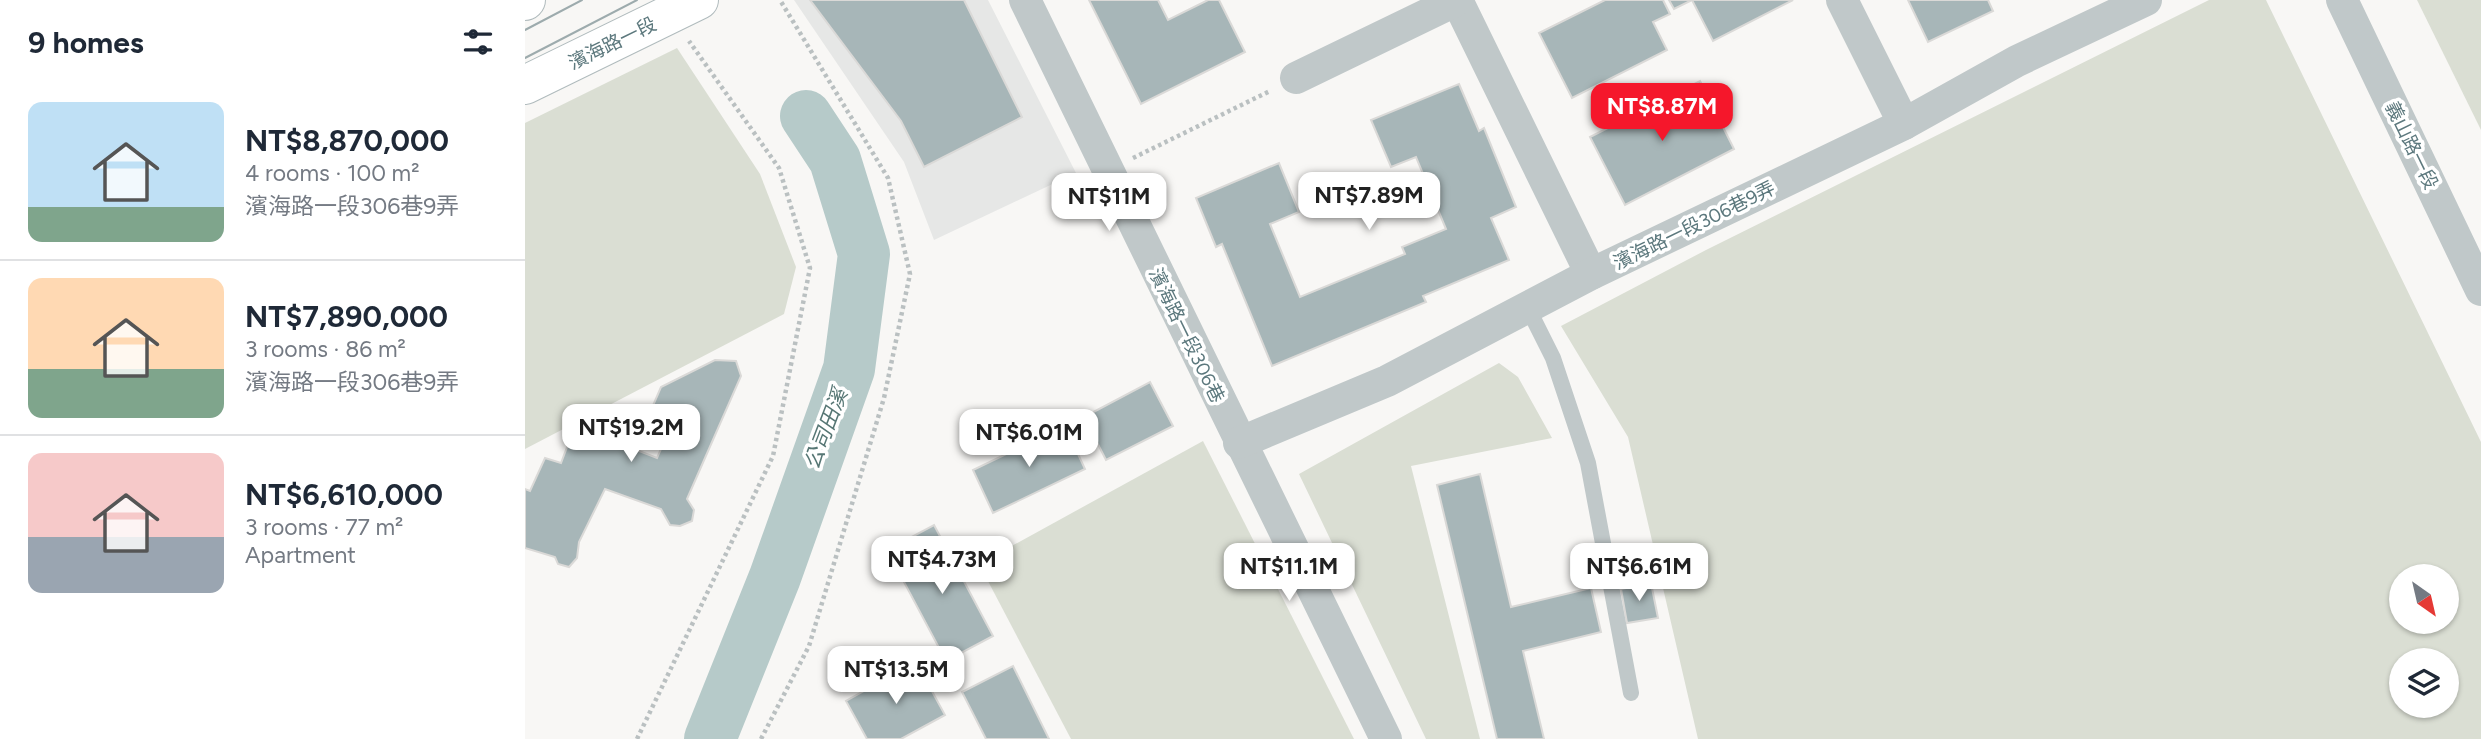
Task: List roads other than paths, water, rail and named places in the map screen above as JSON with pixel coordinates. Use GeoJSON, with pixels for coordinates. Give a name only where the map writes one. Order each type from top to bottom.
{"type":"FeatureCollection","features":[{"type":"Feature","properties":{"kind":"street","name":"濱海路一段306巷"},"geometry":{"type":"LineString","coordinates":[[1025,0],[1239,443],[1386,739]]}},
{"type":"Feature","properties":{"kind":"street"},"geometry":{"type":"LineString","coordinates":[[1296,78],[1457,0],[1591,274]]}},
{"type":"Feature","properties":{"kind":"street"},"geometry":{"type":"LineString","coordinates":[[1842,0],[1904,124]]}},
{"type":"Feature","properties":{"kind":"street","name":"濱海路一段306巷9弄"},"geometry":{"type":"LineString","coordinates":[[1239,443],[1387,381],[1591,274],[1904,124],[2017,61],[2146,0]]}},
{"type":"Feature","properties":{"kind":"street","name":"義山路一段"},"geometry":{"type":"LineString","coordinates":[[2342,0],[2481,290]]}},
{"type":"Feature","properties":{"kind":"street","name":"濱海路一段"},"geometry":{"type":"LineString","coordinates":[[525,85],[685,7]]}},
{"type":"Feature","properties":{"kind":"lane"},"geometry":{"type":"LineString","coordinates":[[1528,308],[1553,358],[1588,463],[1630,693]]}},
{"type":"Feature","properties":{"kind":"waterway","name":"公司田溪"},"geometry":{"type":"LineString","coordinates":[[710,739],[775,577],[849,369],[864,254],[835,160],[806,116]]}},
{"type":"Feature","properties":{"kind":"tram line"},"geometry":{"type":"LineString","coordinates":[[525,30],[582,0]]}},
{"type":"Feature","properties":{"kind":"tram line"},"geometry":{"type":"LineString","coordinates":[[525,58],[637,0]]}}]}
